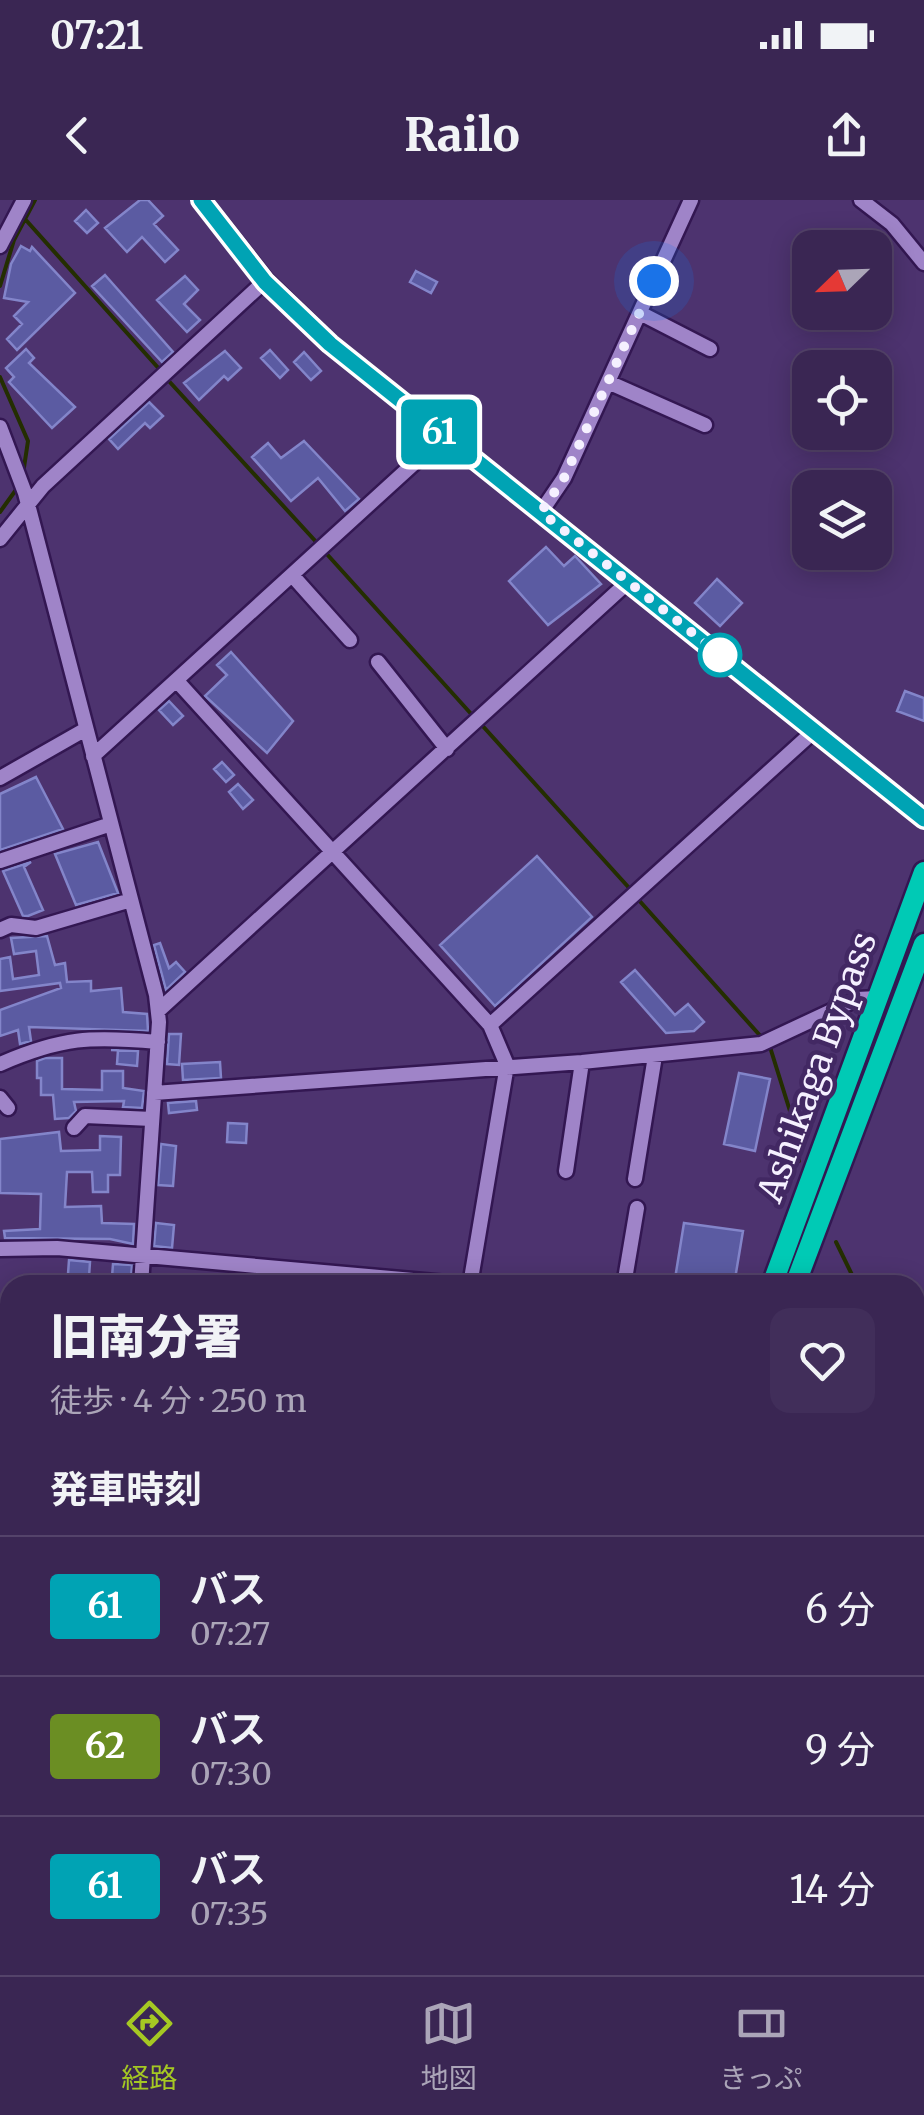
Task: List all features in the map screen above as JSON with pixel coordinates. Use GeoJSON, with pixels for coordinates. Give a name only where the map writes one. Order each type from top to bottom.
{"type":"FeatureCollection","features":[{"type":"Feature","properties":{"kind":"highway","name":"Ashikaga Bypass"},"geometry":{"type":"LineString","coordinates":[[776,1275],[924,872]]}},
{"type":"Feature","properties":{"kind":"highway","name":"Ashikaga Bypass"},"geometry":{"type":"LineString","coordinates":[[800,1275],[924,944]]}},
{"type":"Feature","properties":{"kind":"main road"},"geometry":{"type":"LineString","coordinates":[[201,200],[265,282],[330,344],[924,818]]}},
{"type":"Feature","properties":{"kind":"street"},"geometry":{"type":"LineString","coordinates":[[0,246],[24,200]]}},
{"type":"Feature","properties":{"kind":"street"},"geometry":{"type":"LineString","coordinates":[[541,512],[564,478],[691,200]]}},
{"type":"Feature","properties":{"kind":"street"},"geometry":{"type":"LineString","coordinates":[[862,200],[892,224],[924,263]]}},
{"type":"Feature","properties":{"kind":"street"},"geometry":{"type":"LineString","coordinates":[[0,539],[26,498],[265,282]]}},
{"type":"Feature","properties":{"kind":"street"},"geometry":{"type":"LineString","coordinates":[[640,313],[710,349]]}},
{"type":"Feature","properties":{"kind":"street"},"geometry":{"type":"LineString","coordinates":[[608,382],[705,425]]}},
{"type":"Feature","properties":{"kind":"street"},"geometry":{"type":"LineString","coordinates":[[0,427],[26,498],[158,1010],[141,1275]]}},
{"type":"Feature","properties":{"kind":"street"},"geometry":{"type":"LineString","coordinates":[[93,756],[444,436]]}},
{"type":"Feature","properties":{"kind":"street"},"geometry":{"type":"LineString","coordinates":[[292,575],[350,640]]}},
{"type":"Feature","properties":{"kind":"street"},"geometry":{"type":"LineString","coordinates":[[158,1010],[628,582]]}},
{"type":"Feature","properties":{"kind":"street"},"geometry":{"type":"LineString","coordinates":[[378,662],[448,748]]}},
{"type":"Feature","properties":{"kind":"street"},"geometry":{"type":"LineString","coordinates":[[177,681],[490,1025],[508,1065],[472,1275]]}},
{"type":"Feature","properties":{"kind":"street"},"geometry":{"type":"LineString","coordinates":[[0,778],[86,729]]}},
{"type":"Feature","properties":{"kind":"street"},"geometry":{"type":"LineString","coordinates":[[490,1025],[813,732]]}},
{"type":"Feature","properties":{"kind":"street"},"geometry":{"type":"LineString","coordinates":[[0,861],[111,824]]}},
{"type":"Feature","properties":{"kind":"street"},"geometry":{"type":"LineString","coordinates":[[0,930],[11,925],[36,928],[131,900]]}},
{"type":"Feature","properties":{"kind":"street"},"geometry":{"type":"LineString","coordinates":[[154,1093],[655,1056],[765,1040],[857,999],[878,998]]}},
{"type":"Feature","properties":{"kind":"street"},"geometry":{"type":"LineString","coordinates":[[0,1064],[37,1048],[95,1036],[158,1042]]}},
{"type":"Feature","properties":{"kind":"street"},"geometry":{"type":"LineString","coordinates":[[636,1179],[655,1056]]}},
{"type":"Feature","properties":{"kind":"street"},"geometry":{"type":"LineString","coordinates":[[566,1170],[582,1062]]}},
{"type":"Feature","properties":{"kind":"street"},"geometry":{"type":"LineString","coordinates":[[74,1128],[85,1116],[152,1119]]}},
{"type":"Feature","properties":{"kind":"street"},"geometry":{"type":"LineString","coordinates":[[626,1275],[637,1208]]}},
{"type":"Feature","properties":{"kind":"street"},"geometry":{"type":"LineString","coordinates":[[0,1249],[143,1255],[361,1275]]}},
{"type":"Feature","properties":{"kind":"building"},"geometry":{"type":"Polygon","coordinates":[[[140,200],[148,200],[163,216],[154,224],[178,250],[165,262],[142,237],[127,252],[105,228],[140,200]]]}},
{"type":"Feature","properties":{"kind":"building"},"geometry":{"type":"Polygon","coordinates":[[[86,210],[98,223],[87,233],[75,221],[86,210]]]}},
{"type":"Feature","properties":{"kind":"building"},"geometry":{"type":"Polygon","coordinates":[[[21,246],[30,251],[32,247],[75,293],[17,350],[7,339],[22,324],[14,316],[28,302],[4,298],[11,264],[21,246]]]}},
{"type":"Feature","properties":{"kind":"building"},"geometry":{"type":"Polygon","coordinates":[[[416,271],[437,282],[431,293],[410,282],[416,271]]]}},
{"type":"Feature","properties":{"kind":"building"},"geometry":{"type":"Polygon","coordinates":[[[105,275],[173,352],[162,362],[92,286],[105,275]]]}},
{"type":"Feature","properties":{"kind":"building"},"geometry":{"type":"Polygon","coordinates":[[[185,276],[198,290],[184,304],[200,320],[187,332],[157,300],[185,276]]]}},
{"type":"Feature","properties":{"kind":"building"},"geometry":{"type":"Polygon","coordinates":[[[26,349],[34,358],[29,363],[75,407],[52,428],[9,382],[14,377],[6,368],[26,349]]]}},
{"type":"Feature","properties":{"kind":"building"},"geometry":{"type":"Polygon","coordinates":[[[270,350],[288,370],[280,378],[261,358],[270,350]]]}},
{"type":"Feature","properties":{"kind":"building"},"geometry":{"type":"Polygon","coordinates":[[[225,351],[241,368],[228,380],[224,376],[199,400],[184,383],[225,351]]]}},
{"type":"Feature","properties":{"kind":"building"},"geometry":{"type":"Polygon","coordinates":[[[304,352],[321,371],[311,380],[294,362],[304,352]]]}},
{"type":"Feature","properties":{"kind":"building"},"geometry":{"type":"Polygon","coordinates":[[[149,402],[163,416],[150,428],[145,423],[118,449],[109,439],[149,402]]]}},
{"type":"Feature","properties":{"kind":"building"},"geometry":{"type":"Polygon","coordinates":[[[304,441],[359,499],[345,511],[318,478],[291,501],[252,457],[268,443],[281,458],[304,441]]]}},
{"type":"Feature","properties":{"kind":"building"},"geometry":{"type":"Polygon","coordinates":[[[546,547],[564,566],[575,556],[601,584],[548,625],[509,581],[546,547]]]}},
{"type":"Feature","properties":{"kind":"building"},"geometry":{"type":"Polygon","coordinates":[[[717,579],[742,603],[720,626],[695,603],[717,579]]]}},
{"type":"Feature","properties":{"kind":"building"},"geometry":{"type":"Polygon","coordinates":[[[231,652],[293,721],[267,753],[205,696],[227,675],[217,665],[231,652]]]}},
{"type":"Feature","properties":{"kind":"building"},"geometry":{"type":"Polygon","coordinates":[[[905,691],[924,698],[924,721],[897,711],[905,691]]]}},
{"type":"Feature","properties":{"kind":"building"},"geometry":{"type":"Polygon","coordinates":[[[169,701],[183,716],[173,725],[159,710],[169,701]]]}},
{"type":"Feature","properties":{"kind":"building"},"geometry":{"type":"Polygon","coordinates":[[[222,762],[234,775],[226,782],[214,769],[222,762]]]}},
{"type":"Feature","properties":{"kind":"building"},"geometry":{"type":"Polygon","coordinates":[[[36,777],[63,829],[0,850],[0,794],[36,777]]]}},
{"type":"Feature","properties":{"kind":"building"},"geometry":{"type":"Polygon","coordinates":[[[238,784],[253,800],[243,809],[229,792],[238,784]]]}},
{"type":"Feature","properties":{"kind":"building"},"geometry":{"type":"Polygon","coordinates":[[[98,842],[118,893],[76,905],[55,854],[98,842]]]}},
{"type":"Feature","properties":{"kind":"building"},"geometry":{"type":"Polygon","coordinates":[[[537,856],[592,917],[495,1006],[440,945],[537,856]]]}},
{"type":"Feature","properties":{"kind":"building"},"geometry":{"type":"Polygon","coordinates":[[[31,862],[24,867],[43,910],[23,916],[3,871],[31,862]]]}},
{"type":"Feature","properties":{"kind":"building"},"geometry":{"type":"Polygon","coordinates":[[[47,936],[55,965],[65,963],[67,982],[91,981],[91,991],[121,988],[123,1012],[147,1014],[148,1031],[29,1027],[31,1041],[20,1044],[18,1030],[0,1036],[0,1010],[61,988],[60,983],[0,991],[0,959],[10,957],[13,979],[39,975],[36,951],[14,954],[11,938],[47,936]]]}},
{"type":"Feature","properties":{"kind":"building"},"geometry":{"type":"Polygon","coordinates":[[[160,943],[169,968],[176,962],[185,972],[166,990],[154,945],[160,943]]]}},
{"type":"Feature","properties":{"kind":"building"},"geometry":{"type":"Polygon","coordinates":[[[635,970],[675,1015],[688,1004],[704,1022],[694,1031],[666,1033],[621,982],[635,970]]]}},
{"type":"Feature","properties":{"kind":"building"},"geometry":{"type":"Polygon","coordinates":[[[169,1034],[181,1034],[179,1065],[167,1064],[169,1034]]]}},
{"type":"Feature","properties":{"kind":"building"},"geometry":{"type":"Polygon","coordinates":[[[118,1050],[138,1051],[137,1066],[117,1064],[118,1050]]]}},
{"type":"Feature","properties":{"kind":"building"},"geometry":{"type":"Polygon","coordinates":[[[62,1058],[62,1089],[102,1090],[102,1071],[123,1071],[123,1088],[144,1091],[142,1108],[123,1107],[124,1101],[74,1102],[76,1111],[69,1118],[55,1119],[53,1095],[41,1095],[41,1078],[37,1078],[37,1061],[62,1058]]]}},
{"type":"Feature","properties":{"kind":"building"},"geometry":{"type":"Polygon","coordinates":[[[220,1062],[221,1078],[183,1080],[182,1064],[220,1062]]]}},
{"type":"Feature","properties":{"kind":"building"},"geometry":{"type":"Polygon","coordinates":[[[739,1073],[770,1079],[755,1151],[724,1144],[739,1073]]]}},
{"type":"Feature","properties":{"kind":"building"},"geometry":{"type":"Polygon","coordinates":[[[196,1101],[197,1110],[169,1113],[168,1103],[196,1101]]]}},
{"type":"Feature","properties":{"kind":"building"},"geometry":{"type":"Polygon","coordinates":[[[228,1123],[247,1124],[246,1143],[227,1142],[228,1123]]]}},
{"type":"Feature","properties":{"kind":"building"},"geometry":{"type":"Polygon","coordinates":[[[59,1132],[61,1151],[100,1150],[100,1136],[121,1137],[120,1175],[108,1175],[108,1192],[93,1192],[92,1172],[67,1172],[65,1207],[101,1206],[102,1223],[134,1224],[133,1244],[110,1239],[5,1238],[4,1231],[40,1229],[41,1194],[0,1193],[0,1139],[59,1132]]]}},
{"type":"Feature","properties":{"kind":"building"},"geometry":{"type":"Polygon","coordinates":[[[161,1144],[176,1146],[173,1186],[158,1185],[161,1144]]]}},
{"type":"Feature","properties":{"kind":"building"},"geometry":{"type":"Polygon","coordinates":[[[156,1223],[174,1225],[172,1248],[154,1246],[156,1223]]]}},
{"type":"Feature","properties":{"kind":"building"},"geometry":{"type":"Polygon","coordinates":[[[684,1223],[743,1231],[736,1275],[676,1275],[684,1223]]]}},
{"type":"Feature","properties":{"kind":"building"},"geometry":{"type":"Polygon","coordinates":[[[69,1260],[90,1262],[89,1275],[68,1274],[69,1260]]]}},
{"type":"Feature","properties":{"kind":"building"},"geometry":{"type":"Polygon","coordinates":[[[113,1264],[132,1265],[131,1275],[112,1275],[113,1264]]]}},
{"type":"Feature","properties":{"kind":"waterway"},"geometry":{"type":"LineString","coordinates":[[0,286],[14,240],[35,200]]}},
{"type":"Feature","properties":{"kind":"waterway"},"geometry":{"type":"LineString","coordinates":[[25,219],[161,371]]}},
{"type":"Feature","properties":{"kind":"waterway"},"geometry":{"type":"LineString","coordinates":[[0,377],[28,441],[23,474]]}},
{"type":"Feature","properties":{"kind":"waterway"},"geometry":{"type":"LineString","coordinates":[[167,379],[319,545]]}},
{"type":"Feature","properties":{"kind":"waterway"},"geometry":{"type":"LineString","coordinates":[[0,512],[18,487]]}},
{"type":"Feature","properties":{"kind":"waterway"},"geometry":{"type":"LineString","coordinates":[[325,552],[473,716]]}},
{"type":"Feature","properties":{"kind":"waterway"},"geometry":{"type":"LineString","coordinates":[[480,723],[631,890]]}},
{"type":"Feature","properties":{"kind":"waterway"},"geometry":{"type":"LineString","coordinates":[[637,898],[764,1040]]}},
{"type":"Feature","properties":{"kind":"waterway"},"geometry":{"type":"LineString","coordinates":[[770,1047],[799,1140],[799,1161]]}},
{"type":"Feature","properties":{"kind":"waterway"},"geometry":{"type":"LineString","coordinates":[[836,1242],[852,1275]]}},
{"type":"Feature","properties":{"kind":"bus line","name":"61"},"geometry":{"type":"LineString","coordinates":[[201,200],[265,282],[330,344],[924,819]]}},
{"type":"Feature","properties":{"kind":"route"},"geometry":{"type":"LineString","coordinates":[[654,281],[564,478],[541,512],[730,663],[720,655]]}}]}
